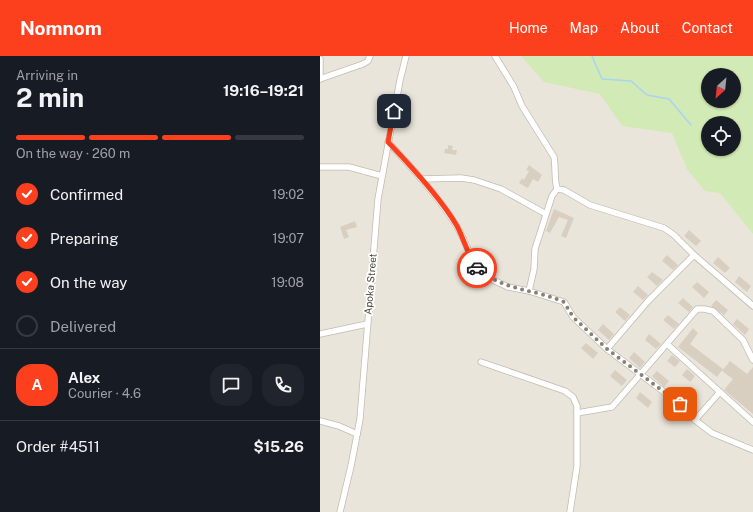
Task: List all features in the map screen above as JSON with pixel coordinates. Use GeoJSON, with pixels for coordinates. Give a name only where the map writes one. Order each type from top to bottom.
{"type":"FeatureCollection","features":[{"type":"Feature","properties":{"kind":"street"},"geometry":{"type":"LineString","coordinates":[[320,59],[320,79],[363,64],[368,61],[370,56]]}},
{"type":"Feature","properties":{"kind":"street","name":"Apoka Street"},"geometry":{"type":"LineString","coordinates":[[340,512],[352,466],[360,419],[378,199],[400,80],[406,56]]}},
{"type":"Feature","properties":{"kind":"street"},"geometry":{"type":"LineString","coordinates":[[495,56],[514,87],[522,106],[554,158],[556,165],[554,179],[557,189]]}},
{"type":"Feature","properties":{"kind":"street"},"geometry":{"type":"LineString","coordinates":[[388,142],[421,178],[457,226],[476,267],[491,279],[508,287],[529,291],[564,302],[573,317],[607,349],[680,404],[696,420],[717,436],[753,450]]}},
{"type":"Feature","properties":{"kind":"street"},"geometry":{"type":"LineString","coordinates":[[320,167],[349,167],[382,176]]}},
{"type":"Feature","properties":{"kind":"street"},"geometry":{"type":"LineString","coordinates":[[421,178],[462,178],[474,180],[501,189],[546,214]]}},
{"type":"Feature","properties":{"kind":"street"},"geometry":{"type":"LineString","coordinates":[[529,291],[534,269],[535,249],[552,196],[557,189]]}},
{"type":"Feature","properties":{"kind":"street"},"geometry":{"type":"LineString","coordinates":[[557,189],[564,190],[590,205],[664,228],[674,235],[694,255],[753,306]]}},
{"type":"Feature","properties":{"kind":"street"},"geometry":{"type":"LineString","coordinates":[[607,349],[649,300],[694,255]]}},
{"type":"Feature","properties":{"kind":"street"},"geometry":{"type":"LineString","coordinates":[[577,413],[612,407],[697,309],[713,311],[743,340],[753,360]]}},
{"type":"Feature","properties":{"kind":"street"},"geometry":{"type":"LineString","coordinates":[[320,334],[367,324]]}},
{"type":"Feature","properties":{"kind":"street"},"geometry":{"type":"LineString","coordinates":[[667,344],[753,422]]}},
{"type":"Feature","properties":{"kind":"street"},"geometry":{"type":"LineString","coordinates":[[481,362],[565,391],[573,397],[577,406],[577,466],[570,512]]}},
{"type":"Feature","properties":{"kind":"street"},"geometry":{"type":"LineString","coordinates":[[696,420],[720,392]]}},
{"type":"Feature","properties":{"kind":"street"},"geometry":{"type":"LineString","coordinates":[[320,421],[339,426],[357,434]]}},
{"type":"Feature","properties":{"kind":"shaded area"},"geometry":{"type":"Polygon","coordinates":[[[320,56],[753,56],[753,512],[320,512],[320,56]]]}},
{"type":"Feature","properties":{"kind":"green space"},"geometry":{"type":"Polygon","coordinates":[[[521,56],[753,56],[753,234],[720,193],[705,191],[687,169],[672,133],[622,126],[600,94],[544,82],[521,56]]]}},
{"type":"Feature","properties":{"kind":"building"},"geometry":{"type":"Polygon","coordinates":[[[448,145],[453,146],[452,150],[457,150],[456,155],[444,153],[445,149],[448,149],[448,145]]]}},
{"type":"Feature","properties":{"kind":"building"},"geometry":{"type":"Polygon","coordinates":[[[529,165],[542,175],[538,182],[533,179],[528,188],[519,183],[522,178],[524,180],[529,171],[526,170],[529,165]]]}},
{"type":"Feature","properties":{"kind":"building"},"geometry":{"type":"Polygon","coordinates":[[[554,209],[574,218],[566,238],[561,236],[568,220],[559,217],[550,233],[546,231],[554,209]]]}},
{"type":"Feature","properties":{"kind":"building"},"geometry":{"type":"Polygon","coordinates":[[[355,221],[357,227],[346,230],[349,237],[344,239],[340,227],[355,221]]]}},
{"type":"Feature","properties":{"kind":"building"},"geometry":{"type":"Polygon","coordinates":[[[689,230],[701,241],[696,246],[684,236],[689,230]]]}},
{"type":"Feature","properties":{"kind":"building"},"geometry":{"type":"Polygon","coordinates":[[[667,255],[678,265],[673,270],[662,261],[667,255]]]}},
{"type":"Feature","properties":{"kind":"building"},"geometry":{"type":"Polygon","coordinates":[[[718,257],[730,268],[725,273],[713,263],[718,257]]]}},
{"type":"Feature","properties":{"kind":"building"},"geometry":{"type":"Polygon","coordinates":[[[652,272],[663,280],[657,286],[647,277],[652,272]]]}},
{"type":"Feature","properties":{"kind":"building"},"geometry":{"type":"Polygon","coordinates":[[[739,276],[751,286],[747,292],[735,282],[739,276]]]}},
{"type":"Feature","properties":{"kind":"building"},"geometry":{"type":"Polygon","coordinates":[[[697,282],[709,292],[704,298],[692,287],[697,282]]]}},
{"type":"Feature","properties":{"kind":"building"},"geometry":{"type":"Polygon","coordinates":[[[638,286],[648,295],[643,300],[633,292],[638,286]]]}},
{"type":"Feature","properties":{"kind":"building"},"geometry":{"type":"Polygon","coordinates":[[[683,298],[693,307],[689,312],[678,303],[683,298]]]}},
{"type":"Feature","properties":{"kind":"building"},"geometry":{"type":"Polygon","coordinates":[[[716,300],[728,310],[724,315],[711,306],[716,300]]]}},
{"type":"Feature","properties":{"kind":"building"},"geometry":{"type":"Polygon","coordinates":[[[620,307],[630,315],[625,321],[615,312],[620,307]]]}},
{"type":"Feature","properties":{"kind":"building"},"geometry":{"type":"Polygon","coordinates":[[[668,315],[679,324],[674,329],[663,320],[668,315]]]}},
{"type":"Feature","properties":{"kind":"building"},"geometry":{"type":"Polygon","coordinates":[[[737,319],[749,329],[745,335],[733,324],[737,319]]]}},
{"type":"Feature","properties":{"kind":"building"},"geometry":{"type":"Polygon","coordinates":[[[603,324],[614,334],[609,340],[598,330],[603,324]]]}},
{"type":"Feature","properties":{"kind":"building"},"geometry":{"type":"Polygon","coordinates":[[[693,328],[698,333],[690,344],[723,369],[717,377],[678,347],[693,328]]]}},
{"type":"Feature","properties":{"kind":"building"},"geometry":{"type":"Polygon","coordinates":[[[649,334],[661,344],[656,349],[645,340],[649,334]]]}},
{"type":"Feature","properties":{"kind":"building"},"geometry":{"type":"Polygon","coordinates":[[[586,343],[598,353],[593,359],[581,348],[586,343]]]}},
{"type":"Feature","properties":{"kind":"building"},"geometry":{"type":"Polygon","coordinates":[[[634,352],[645,362],[640,368],[629,358],[634,352]]]}},
{"type":"Feature","properties":{"kind":"building"},"geometry":{"type":"Polygon","coordinates":[[[672,355],[680,361],[675,367],[667,361],[672,355]]]}},
{"type":"Feature","properties":{"kind":"building"},"geometry":{"type":"Polygon","coordinates":[[[730,361],[747,374],[753,367],[753,414],[724,390],[733,379],[722,371],[730,361]]]}},
{"type":"Feature","properties":{"kind":"building"},"geometry":{"type":"Polygon","coordinates":[[[687,369],[695,376],[690,382],[682,375],[687,369]]]}},
{"type":"Feature","properties":{"kind":"building"},"geometry":{"type":"Polygon","coordinates":[[[615,370],[627,380],[622,386],[610,376],[615,370]]]}},
{"type":"Feature","properties":{"kind":"building"},"geometry":{"type":"Polygon","coordinates":[[[657,371],[669,381],[664,387],[652,376],[657,371]]]}},
{"type":"Feature","properties":{"kind":"building"},"geometry":{"type":"Polygon","coordinates":[[[640,392],[652,402],[648,408],[636,398],[640,392]]]}},
{"type":"Feature","properties":{"kind":"waterway"},"geometry":{"type":"LineString","coordinates":[[592,56],[602,79],[631,81],[647,95],[669,99],[691,125]]}},
{"type":"Feature","properties":{"kind":"way so far"},"geometry":{"type":"LineString","coordinates":[[477,268],[491,279],[508,287],[529,291],[564,302],[573,317],[607,349],[680,404]]}},
{"type":"Feature","properties":{"kind":"route"},"geometry":{"type":"LineString","coordinates":[[394,111],[388,142],[421,178],[457,226],[477,268]]}}]}
